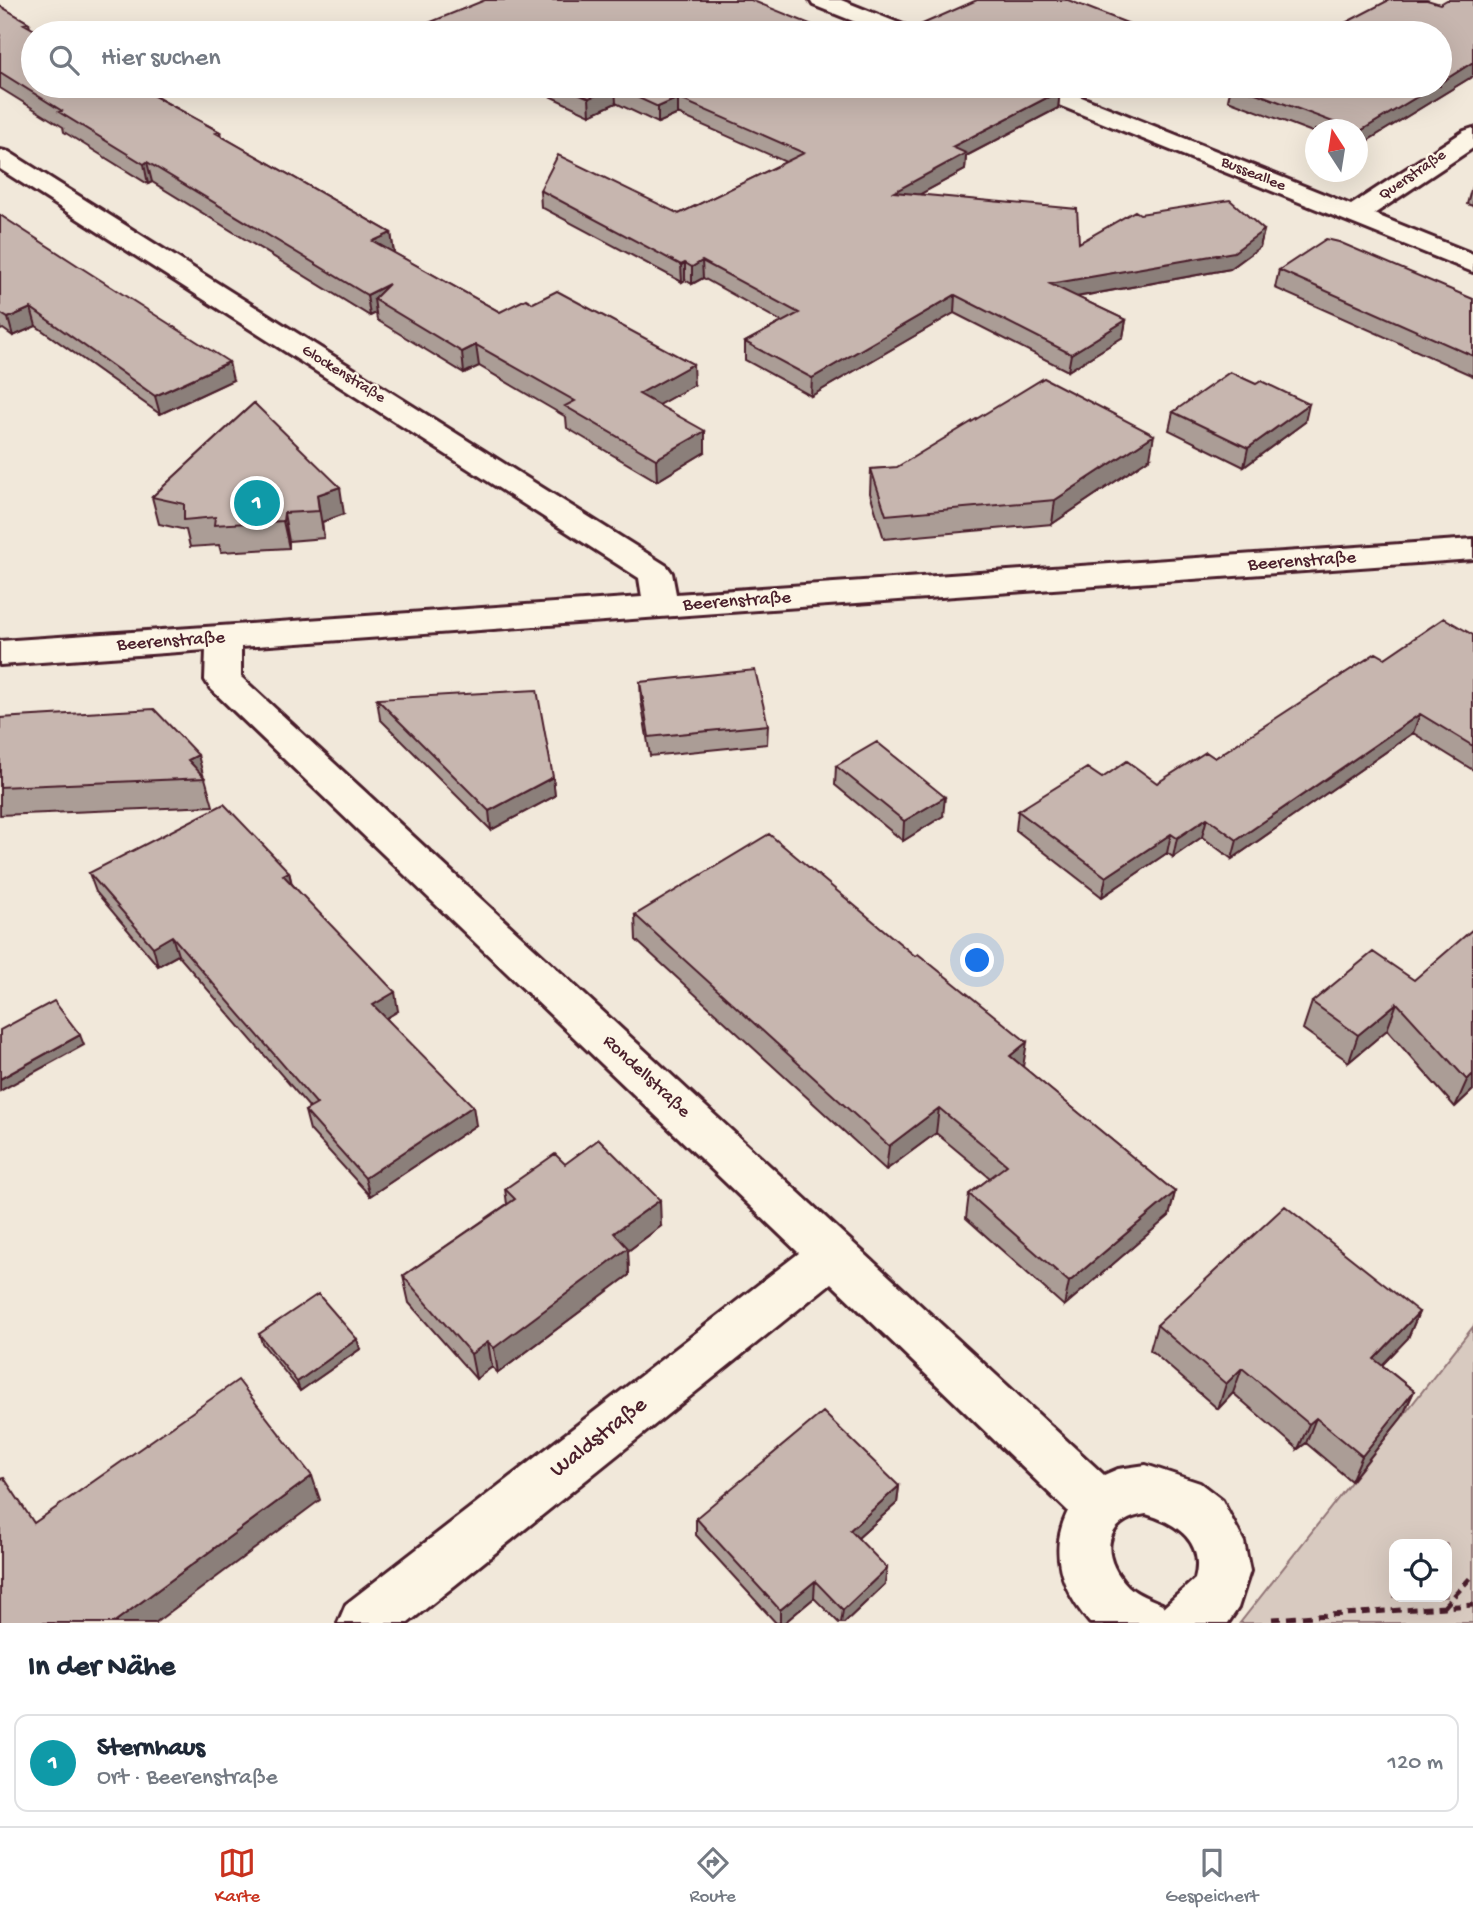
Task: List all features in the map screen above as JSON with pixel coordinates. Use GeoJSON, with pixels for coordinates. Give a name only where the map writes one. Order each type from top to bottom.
{"type":"FeatureCollection","features":[{"type":"Feature","properties":{"kind":"street"},"geometry":{"type":"LineString","coordinates":[[821,0],[873,21]]}},
{"type":"Feature","properties":{"kind":"street","name":"Busseallee"},"geometry":{"type":"LineString","coordinates":[[1063,98],[1473,264]]}},
{"type":"Feature","properties":{"kind":"street","name":"Querstraße"},"geometry":{"type":"LineString","coordinates":[[1353,216],[1473,136]]}},
{"type":"Feature","properties":{"kind":"street","name":"Glockenstraße"},"geometry":{"type":"LineString","coordinates":[[0,158],[655,573],[661,608]]}},
{"type":"Feature","properties":{"kind":"street","name":"Beerenstraße"},"geometry":{"type":"LineString","coordinates":[[0,653],[1473,549]]}},
{"type":"Feature","properties":{"kind":"street","name":"Rondellstraße"},"geometry":{"type":"LineString","coordinates":[[224,639],[223,680],[1098,1504]]}},
{"type":"Feature","properties":{"kind":"street","name":"Waldstraße"},"geometry":{"type":"LineString","coordinates":[[365,1623],[834,1254]]}},
{"type":"Feature","properties":{"kind":"street"},"geometry":{"type":"LineString","coordinates":[[1143,1623],[1126,1618],[1103,1600],[1086,1576],[1080,1550],[1085,1525],[1098,1504],[1118,1493],[1142,1489],[1167,1493],[1190,1504],[1209,1523],[1221,1545],[1225,1570],[1219,1593],[1205,1611],[1184,1623]]}},
{"type":"Feature","properties":{"kind":"path"},"geometry":{"type":"LineString","coordinates":[[1444,1607],[1473,1575]]}},
{"type":"Feature","properties":{"kind":"path"},"geometry":{"type":"LineString","coordinates":[[1272,1619],[1473,1605]]}},
{"type":"Feature","properties":{"kind":"shaded area"},"geometry":{"type":"Polygon","coordinates":[[[1473,1327],[1473,1623],[1240,1623],[1473,1327]]]}},
{"type":"Feature","properties":{"kind":"building"},"geometry":{"type":"Polygon","coordinates":[[[485,0],[751,0],[803,21],[433,21],[485,0]]]}},
{"type":"Feature","properties":{"kind":"building"},"geometry":{"type":"Polygon","coordinates":[[[977,0],[1068,0],[1122,21],[929,21],[977,0]]]}},
{"type":"Feature","properties":{"kind":"building"},"geometry":{"type":"Polygon","coordinates":[[[1389,0],[1427,0],[1440,4],[1447,0],[1473,0],[1473,62],[1452,75],[1452,21],[1349,21],[1389,0]]]}},
{"type":"Feature","properties":{"kind":"building"},"geometry":{"type":"Polygon","coordinates":[[[0,6],[26,21],[21,21],[21,85],[0,72],[0,6]]]}},
{"type":"Feature","properties":{"kind":"building"},"geometry":{"type":"Polygon","coordinates":[[[41,98],[158,98],[391,233],[373,241],[500,312],[526,299],[533,303],[557,291],[693,364],[639,394],[705,431],[656,459],[565,406],[575,401],[476,345],[462,352],[374,299],[389,284],[367,295],[59,112],[62,111],[41,98]]]}},
{"type":"Feature","properties":{"kind":"building"},"geometry":{"type":"Polygon","coordinates":[[[639,98],[678,98],[658,107],[639,98]]]}},
{"type":"Feature","properties":{"kind":"building"},"geometry":{"type":"Polygon","coordinates":[[[678,98],[1046,98],[952,147],[966,153],[894,192],[1077,209],[1079,243],[1135,211],[1140,214],[1230,200],[1264,230],[1234,252],[1050,284],[1126,320],[1071,354],[955,295],[812,378],[745,342],[799,313],[702,261],[692,267],[685,263],[681,265],[540,190],[558,155],[679,214],[804,153],[678,98]]]}},
{"type":"Feature","properties":{"kind":"building"},"geometry":{"type":"Polygon","coordinates":[[[1269,98],[1415,98],[1368,126],[1368,119],[1325,119],[1269,98]]]}},
{"type":"Feature","properties":{"kind":"building"},"geometry":{"type":"Polygon","coordinates":[[[0,215],[229,362],[155,396],[31,308],[8,318],[0,313],[0,215]]]}},
{"type":"Feature","properties":{"kind":"building"},"geometry":{"type":"Polygon","coordinates":[[[1326,239],[1339,242],[1473,299],[1473,356],[1279,270],[1326,239]]]}},
{"type":"Feature","properties":{"kind":"building"},"geometry":{"type":"Polygon","coordinates":[[[1230,372],[1256,384],[1261,381],[1309,404],[1248,448],[1173,412],[1230,372]]]}},
{"type":"Feature","properties":{"kind":"building"},"geometry":{"type":"Polygon","coordinates":[[[1044,378],[1154,435],[1055,500],[886,515],[871,469],[897,467],[1044,378]]]}},
{"type":"Feature","properties":{"kind":"building"},"geometry":{"type":"Polygon","coordinates":[[[254,403],[340,487],[317,495],[319,511],[284,513],[283,521],[214,525],[215,517],[184,520],[184,504],[152,497],[254,403]]]}},
{"type":"Feature","properties":{"kind":"building"},"geometry":{"type":"Polygon","coordinates":[[[1444,618],[1473,635],[1473,746],[1420,714],[1237,840],[1207,818],[1177,838],[1171,834],[1106,877],[1018,811],[1087,768],[1102,778],[1127,761],[1157,783],[1206,752],[1215,758],[1376,653],[1385,658],[1444,618]]]}},
{"type":"Feature","properties":{"kind":"building"},"geometry":{"type":"Polygon","coordinates":[[[755,670],[768,725],[649,737],[640,682],[755,670]]]}},
{"type":"Feature","properties":{"kind":"building"},"geometry":{"type":"Polygon","coordinates":[[[537,690],[553,777],[489,811],[377,699],[537,690]]]}},
{"type":"Feature","properties":{"kind":"building"},"geometry":{"type":"Polygon","coordinates":[[[154,709],[198,755],[188,760],[205,778],[0,787],[0,718],[154,709]]]}},
{"type":"Feature","properties":{"kind":"building"},"geometry":{"type":"Polygon","coordinates":[[[877,742],[945,797],[904,821],[836,766],[877,742]]]}},
{"type":"Feature","properties":{"kind":"building"},"geometry":{"type":"Polygon","coordinates":[[[224,804],[289,872],[283,875],[395,992],[373,1005],[473,1106],[365,1178],[305,1111],[317,1104],[172,936],[153,947],[89,873],[224,804]]]}},
{"type":"Feature","properties":{"kind":"building"},"geometry":{"type":"Polygon","coordinates":[[[769,834],[915,956],[918,954],[1027,1042],[1010,1056],[1175,1192],[1069,1282],[969,1194],[1007,1165],[939,1108],[889,1146],[635,915],[769,834]]]}},
{"type":"Feature","properties":{"kind":"building"},"geometry":{"type":"Polygon","coordinates":[[[1473,929],[1473,1074],[1467,1080],[1397,1003],[1358,1035],[1312,1002],[1373,952],[1414,980],[1473,929]]]}},
{"type":"Feature","properties":{"kind":"building"},"geometry":{"type":"Polygon","coordinates":[[[54,1001],[80,1035],[0,1079],[0,1030],[54,1001]]]}},
{"type":"Feature","properties":{"kind":"building"},"geometry":{"type":"Polygon","coordinates":[[[599,1139],[660,1200],[614,1233],[628,1248],[494,1348],[488,1342],[471,1354],[403,1276],[515,1199],[505,1189],[555,1154],[565,1164],[599,1139]]]}},
{"type":"Feature","properties":{"kind":"building"},"geometry":{"type":"Polygon","coordinates":[[[1285,1206],[1419,1312],[1374,1359],[1414,1391],[1362,1456],[1316,1418],[1309,1424],[1242,1368],[1226,1384],[1157,1325],[1285,1206]]]}},
{"type":"Feature","properties":{"kind":"building"},"geometry":{"type":"Polygon","coordinates":[[[318,1294],[357,1339],[297,1382],[259,1334],[318,1294]]]}},
{"type":"Feature","properties":{"kind":"building"},"geometry":{"type":"Polygon","coordinates":[[[238,1380],[312,1476],[113,1623],[0,1623],[0,1479],[4,1478],[34,1523],[238,1380]]]}},
{"type":"Feature","properties":{"kind":"building"},"geometry":{"type":"Polygon","coordinates":[[[823,1412],[899,1486],[850,1530],[887,1568],[843,1610],[815,1581],[780,1610],[696,1518],[823,1412]]]}},
{"type":"Feature","properties":{"kind":"place","name":"Sternhaus"},"geometry":{"type":"Point","coordinates":[257,503]}}]}
